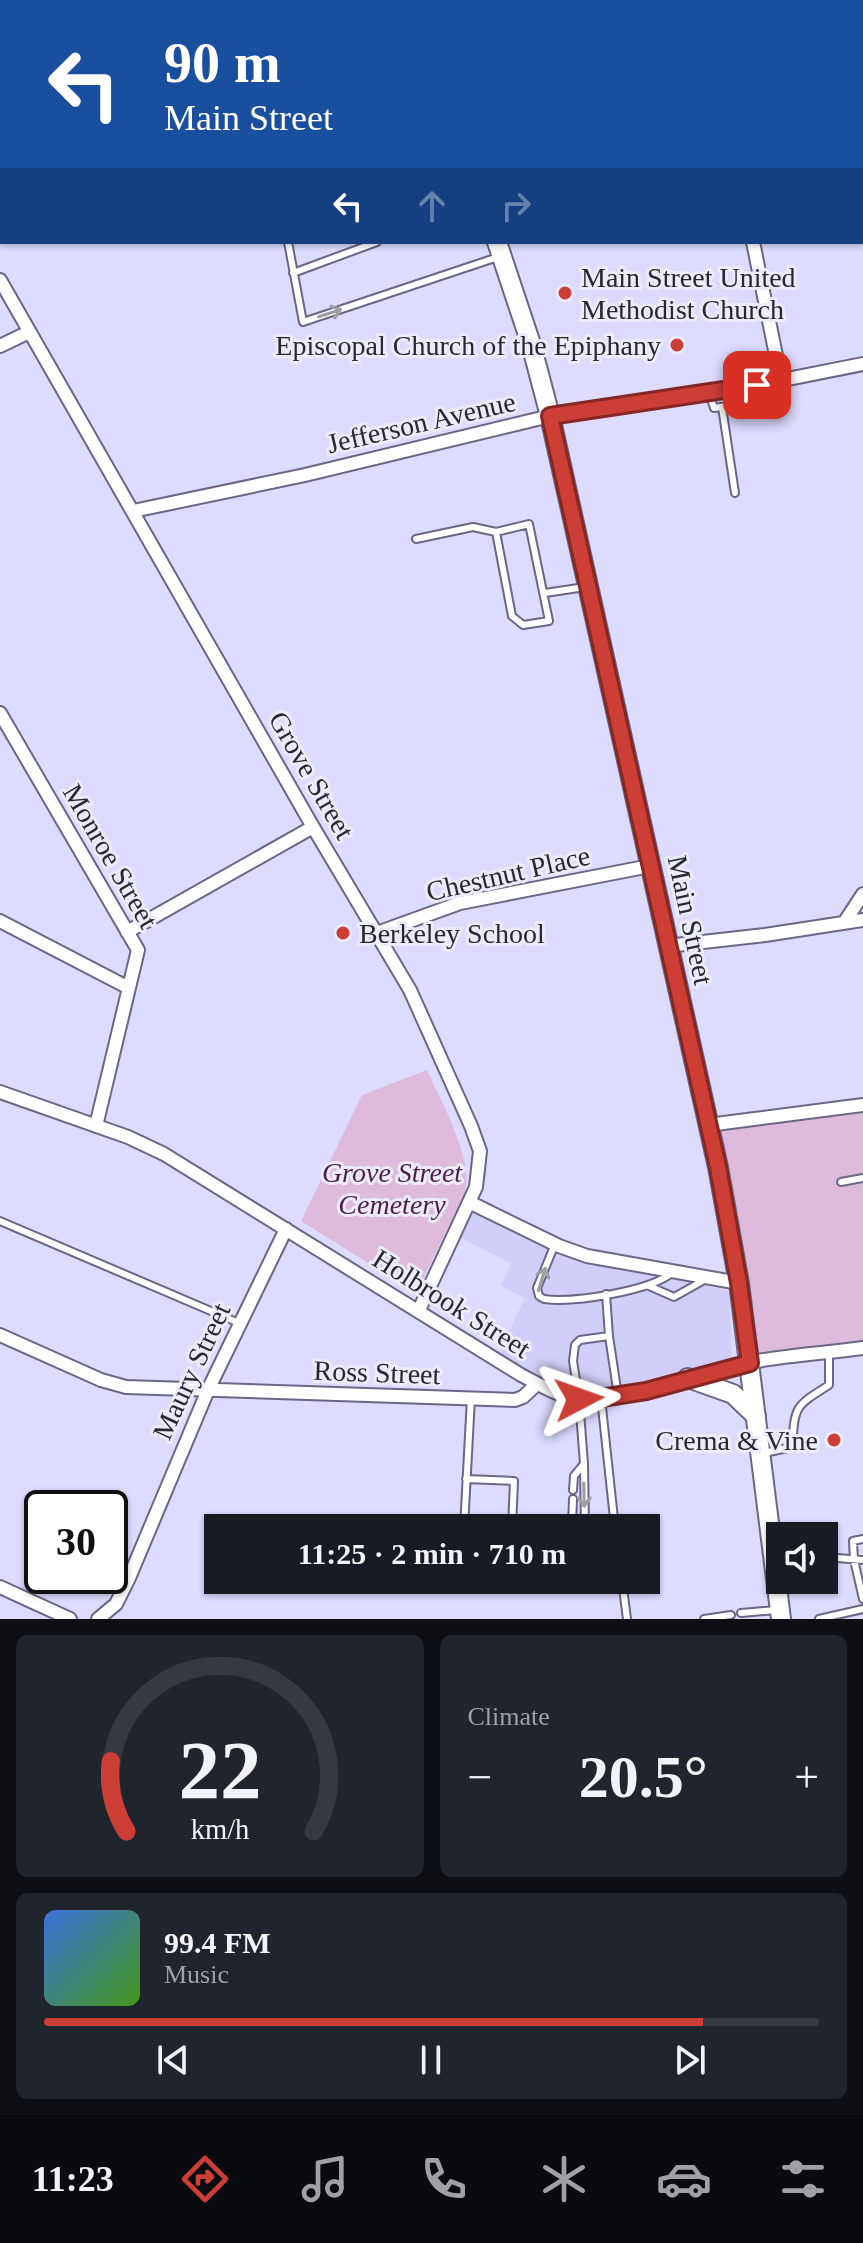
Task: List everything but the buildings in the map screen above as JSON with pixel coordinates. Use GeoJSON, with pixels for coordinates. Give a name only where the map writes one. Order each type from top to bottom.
{"type":"FeatureCollection","features":[{"type":"Feature","properties":{"kind":"main road","name":"Main Street"},"geometry":{"type":"LineString","coordinates":[[499,249],[531,344],[550,416],[708,1125],[739,1283],[770,1522]]}},
{"type":"Feature","properties":{"kind":"main road"},"geometry":{"type":"LineString","coordinates":[[688,1378],[727,1390],[756,1416]]}},
{"type":"Feature","properties":{"kind":"main road","name":"Main Street"},"geometry":{"type":"LineString","coordinates":[[779,1594],[780,1614]]}},
{"type":"Feature","properties":{"kind":"street"},"geometry":{"type":"LineString","coordinates":[[753,244],[781,380]]}},
{"type":"Feature","properties":{"kind":"street","name":"Grove Street"},"geometry":{"type":"LineString","coordinates":[[0,280],[313,827],[410,990],[480,1151],[480,1170],[471,1203],[419,1310]]}},
{"type":"Feature","properties":{"kind":"street"},"geometry":{"type":"LineString","coordinates":[[0,346],[29,332]]}},
{"type":"Feature","properties":{"kind":"street","name":"Jefferson Avenue"},"geometry":{"type":"LineString","coordinates":[[133,511],[275,482],[550,416],[709,393],[863,364]]}},
{"type":"Feature","properties":{"kind":"street","name":"Monroe Street"},"geometry":{"type":"LineString","coordinates":[[0,713],[138,950],[96,1126]]}},
{"type":"Feature","properties":{"kind":"street"},"geometry":{"type":"LineString","coordinates":[[127,932],[313,827]]}},
{"type":"Feature","properties":{"kind":"street","name":"Chestnut Place"},"geometry":{"type":"LineString","coordinates":[[377,933],[460,903],[650,866]]}},
{"type":"Feature","properties":{"kind":"street"},"geometry":{"type":"LineString","coordinates":[[844,923],[863,894]]}},
{"type":"Feature","properties":{"kind":"street"},"geometry":{"type":"LineString","coordinates":[[667,946],[863,920]]}},
{"type":"Feature","properties":{"kind":"street"},"geometry":{"type":"LineString","coordinates":[[0,921],[129,988]]}},
{"type":"Feature","properties":{"kind":"street","name":"Holbrook Street"},"geometry":{"type":"LineString","coordinates":[[0,1092],[128,1137],[164,1154],[537,1384]]}},
{"type":"Feature","properties":{"kind":"street"},"geometry":{"type":"LineString","coordinates":[[708,1125],[863,1105]]}},
{"type":"Feature","properties":{"kind":"street"},"geometry":{"type":"LineString","coordinates":[[471,1203],[555,1244],[600,1259],[739,1283]]}},
{"type":"Feature","properties":{"kind":"street","name":"Maury Street"},"geometry":{"type":"LineString","coordinates":[[98,1619],[116,1604],[208,1390],[286,1229]]}},
{"type":"Feature","properties":{"kind":"street","name":"Ross Street"},"geometry":{"type":"LineString","coordinates":[[0,1335],[101,1380],[126,1387],[515,1400],[537,1384]]}},
{"type":"Feature","properties":{"kind":"street"},"geometry":{"type":"LineString","coordinates":[[537,1384],[579,1399],[601,1398],[646,1391],[750,1363],[863,1348]]}},
{"type":"Feature","properties":{"kind":"street"},"geometry":{"type":"LineString","coordinates":[[0,1587],[70,1619]]}},
{"type":"Feature","properties":{"kind":"lane"},"geometry":{"type":"LineString","coordinates":[[288,244],[303,322],[499,249]]}},
{"type":"Feature","properties":{"kind":"lane"},"geometry":{"type":"LineString","coordinates":[[293,273],[372,244]]}},
{"type":"Feature","properties":{"kind":"lane"},"geometry":{"type":"LineString","coordinates":[[709,393],[714,408],[722,407],[727,406],[732,389]]}},
{"type":"Feature","properties":{"kind":"lane"},"geometry":{"type":"LineString","coordinates":[[722,407],[735,493]]}},
{"type":"Feature","properties":{"kind":"lane"},"geometry":{"type":"LineString","coordinates":[[416,539],[473,527],[496,532],[529,524],[549,621],[523,625],[512,616],[496,532]]}},
{"type":"Feature","properties":{"kind":"lane"},"geometry":{"type":"LineString","coordinates":[[545,593],[586,586]]}},
{"type":"Feature","properties":{"kind":"lane"},"geometry":{"type":"LineString","coordinates":[[841,1182],[863,1178]]}},
{"type":"Feature","properties":{"kind":"lane"},"geometry":{"type":"LineString","coordinates":[[0,1221],[239,1323]]}},
{"type":"Feature","properties":{"kind":"lane"},"geometry":{"type":"LineString","coordinates":[[555,1244],[537,1288],[539,1296],[544,1299],[558,1300],[649,1286],[663,1281],[673,1272]]}},
{"type":"Feature","properties":{"kind":"lane"},"geometry":{"type":"LineString","coordinates":[[649,1286],[674,1297],[709,1278]]}},
{"type":"Feature","properties":{"kind":"lane"},"geometry":{"type":"LineString","coordinates":[[606,1294],[618,1396]]}},
{"type":"Feature","properties":{"kind":"lane"},"geometry":{"type":"LineString","coordinates":[[585,1514],[579,1399],[573,1361],[575,1345],[580,1340],[609,1336]]}},
{"type":"Feature","properties":{"kind":"lane"},"geometry":{"type":"LineString","coordinates":[[760,1454],[792,1447],[794,1414],[804,1401],[829,1385],[829,1353]]}},
{"type":"Feature","properties":{"kind":"lane"},"geometry":{"type":"LineString","coordinates":[[465,1514],[471,1398]]}},
{"type":"Feature","properties":{"kind":"lane"},"geometry":{"type":"LineString","coordinates":[[601,1398],[614,1514]]}},
{"type":"Feature","properties":{"kind":"lane"},"geometry":{"type":"LineString","coordinates":[[573,1490],[574,1476],[584,1464]]}},
{"type":"Feature","properties":{"kind":"lane"},"geometry":{"type":"LineString","coordinates":[[466,1479],[514,1481],[513,1514]]}},
{"type":"Feature","properties":{"kind":"lane"},"geometry":{"type":"LineString","coordinates":[[572,1514],[573,1499]]}},
{"type":"Feature","properties":{"kind":"lane"},"geometry":{"type":"LineString","coordinates":[[863,1539],[853,1541],[863,1599]]}},
{"type":"Feature","properties":{"kind":"lane"},"geometry":{"type":"LineString","coordinates":[[838,1558],[863,1560]]}},
{"type":"Feature","properties":{"kind":"lane"},"geometry":{"type":"LineString","coordinates":[[624,1594],[627,1619]]}},
{"type":"Feature","properties":{"kind":"lane"},"geometry":{"type":"LineString","coordinates":[[819,1619],[863,1609]]}},
{"type":"Feature","properties":{"kind":"lane"},"geometry":{"type":"LineString","coordinates":[[741,1613],[780,1614]]}},
{"type":"Feature","properties":{"kind":"lane"},"geometry":{"type":"LineString","coordinates":[[704,1619],[731,1615]]}},
{"type":"Feature","properties":{"kind":"shaded area"},"geometry":{"type":"Polygon","coordinates":[[[473,1209],[593,1262],[729,1291],[732,1359],[610,1389],[579,1389],[544,1379],[510,1360],[499,1352],[525,1298],[501,1286],[511,1263],[459,1237],[473,1209]]]}},
{"type":"Feature","properties":{"kind":"green space","name":"Grove Street Cemetery"},"geometry":{"type":"Polygon","coordinates":[[[427,1070],[461,1149],[466,1181],[464,1195],[416,1293],[301,1221],[362,1095],[427,1070]]]}},
{"type":"Feature","properties":{"kind":"green space"},"geometry":{"type":"Polygon","coordinates":[[[863,1105],[863,1348],[750,1363],[708,1125],[863,1105]]]}},
{"type":"Feature","properties":{"kind":"place","name":"Main Street United Methodist Church"},"geometry":{"type":"Point","coordinates":[565,293]}},
{"type":"Feature","properties":{"kind":"place","name":"Episcopal Church of the Epiphany"},"geometry":{"type":"Point","coordinates":[677,345]}},
{"type":"Feature","properties":{"kind":"place","name":"Berkeley School"},"geometry":{"type":"Point","coordinates":[343,933]}},
{"type":"Feature","properties":{"kind":"place","name":"Crema & Vine"},"geometry":{"type":"Point","coordinates":[834,1440]}},
{"type":"Feature","properties":{"kind":"route"},"geometry":{"type":"LineString","coordinates":[[579,1399],[646,1391],[750,1363],[718,1167],[550,416],[757,385]]}}]}
